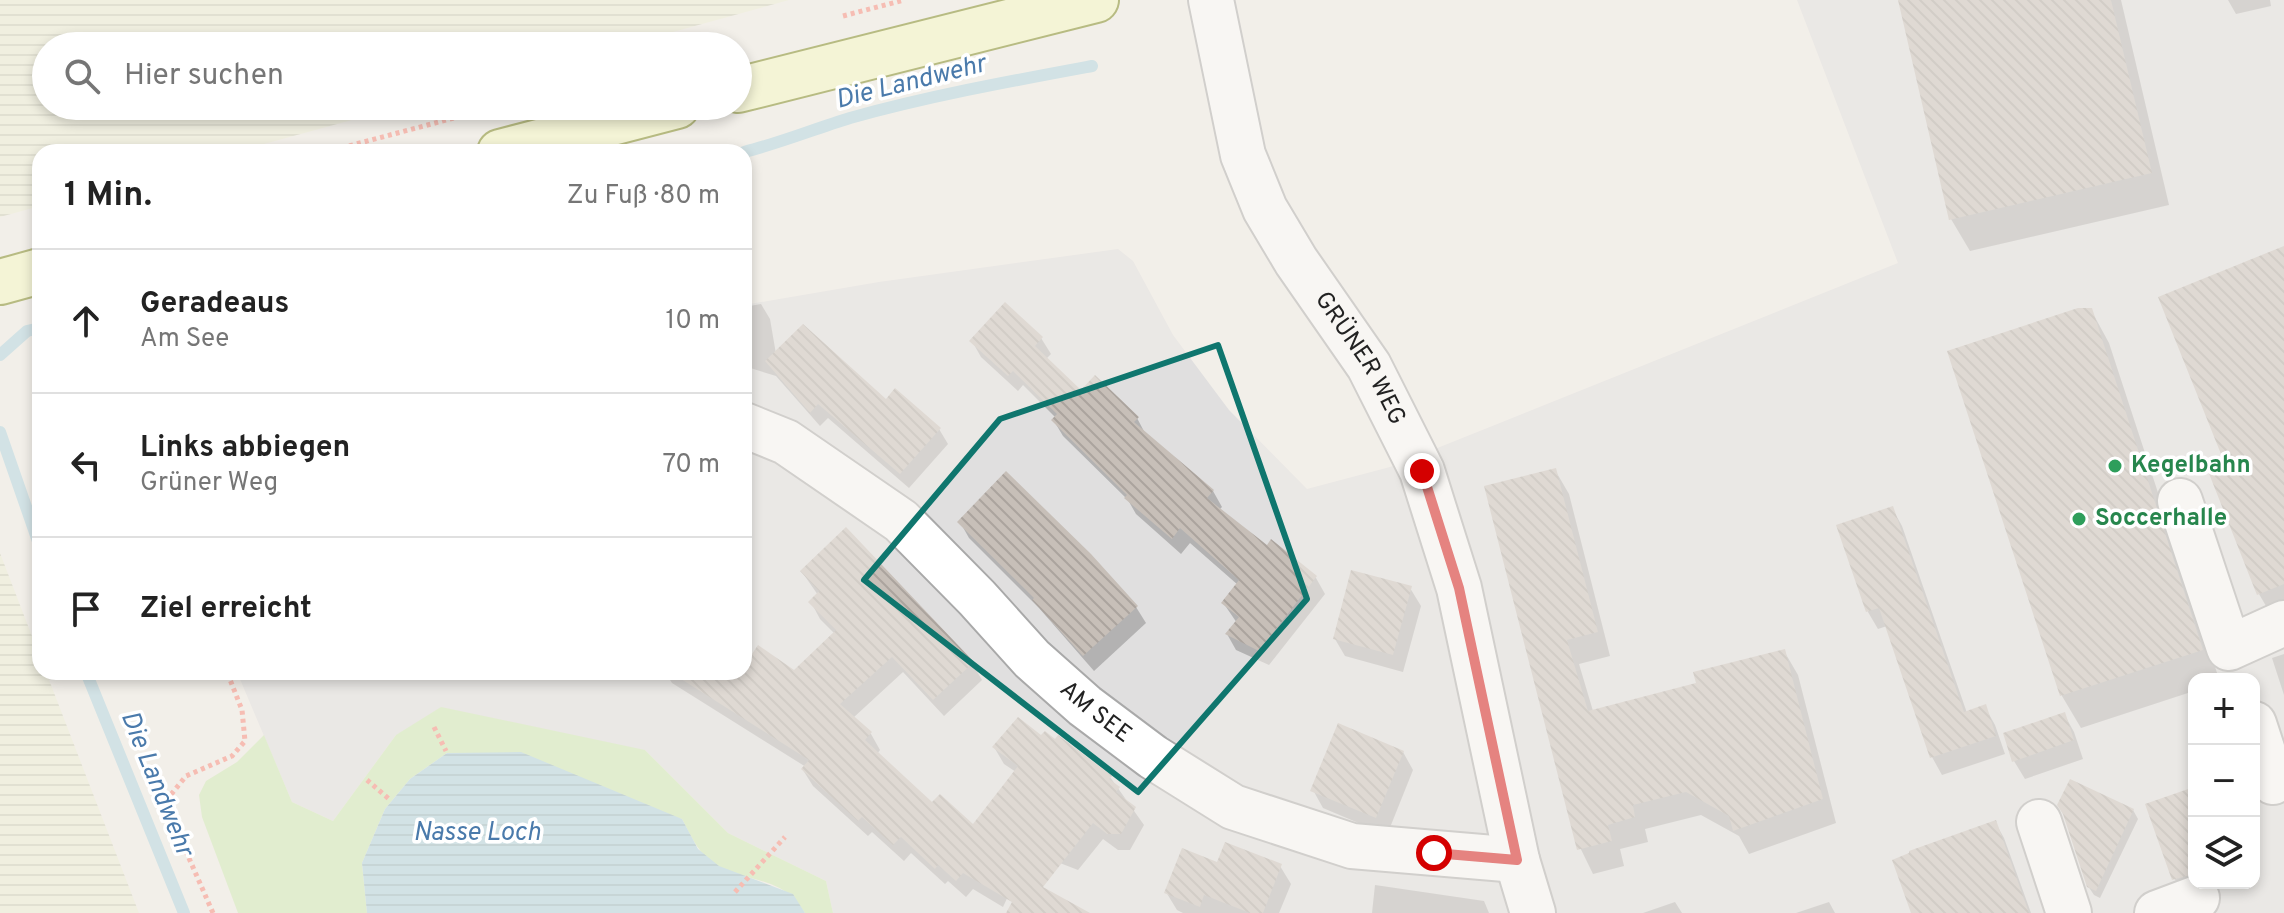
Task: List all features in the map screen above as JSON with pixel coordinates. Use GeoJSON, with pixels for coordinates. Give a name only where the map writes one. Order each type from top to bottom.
{"type":"FeatureCollection","features":[{"type":"Feature","properties":{"kind":"main road"},"geometry":{"type":"LineString","coordinates":[[752,86],[1096,0]]}},
{"type":"Feature","properties":{"kind":"main road"},"geometry":{"type":"LineString","coordinates":[[531,144],[623,120]]}},
{"type":"Feature","properties":{"kind":"main road"},"geometry":{"type":"LineString","coordinates":[[0,282],[32,273]]}},
{"type":"Feature","properties":{"kind":"street","name":"GRÜNER WEG"},"geometry":{"type":"LineString","coordinates":[[1211,0],[1243,155],[1265,209],[1296,261],[1369,366],[1422,471],[1459,588],[1517,860],[1533,913]]}},
{"type":"Feature","properties":{"kind":"street","name":"AM SEE"},"geometry":{"type":"LineString","coordinates":[[752,428],[786,442],[901,521],[1032,659],[1085,706],[1153,757],[1233,807],[1352,846],[1517,860]]}},
{"type":"Feature","properties":{"kind":"street"},"geometry":{"type":"LineString","coordinates":[[2180,501],[2234,664],[2284,623]]}},
{"type":"Feature","properties":{"kind":"street"},"geometry":{"type":"LineString","coordinates":[[2260,742],[2273,782]]}},
{"type":"Feature","properties":{"kind":"street"},"geometry":{"type":"LineString","coordinates":[[2039,822],[2069,913]]}},
{"type":"Feature","properties":{"kind":"path"},"geometry":{"type":"LineString","coordinates":[[356,144],[448,120]]}},
{"type":"Feature","properties":{"kind":"path"},"geometry":{"type":"LineString","coordinates":[[213,913],[174,824],[169,797],[186,776],[232,756],[245,741],[242,710],[230,680]]}},
{"type":"Feature","properties":{"kind":"path"},"geometry":{"type":"LineString","coordinates":[[434,727],[446,751]]}},
{"type":"Feature","properties":{"kind":"path"},"geometry":{"type":"LineString","coordinates":[[367,780],[389,799]]}},
{"type":"Feature","properties":{"kind":"path"},"geometry":{"type":"LineString","coordinates":[[735,892],[785,837]]}},
{"type":"Feature","properties":{"kind":"highlighted area"},"geometry":{"type":"Polygon","coordinates":[[[1218,345],[1307,599],[1138,792],[864,580],[1000,419],[1218,345]]]}},
{"type":"Feature","properties":{"kind":"shaded area"},"geometry":{"type":"Polygon","coordinates":[[[1797,0],[2284,0],[2284,913],[833,913],[826,881],[728,833],[645,750],[396,735],[333,821],[292,802],[240,680],[752,680],[752,304],[879,282],[1118,249],[1133,261],[1173,335],[1229,410],[1307,489],[1390,467],[1898,263],[1797,0]]]}},
{"type":"Feature","properties":{"kind":"green space"},"geometry":{"type":"Polygon","coordinates":[[[0,0],[789,0],[673,32],[32,32],[32,120],[352,120],[264,144],[32,144],[32,208],[0,217],[0,0]]]}},
{"type":"Feature","properties":{"kind":"green space"},"geometry":{"type":"Polygon","coordinates":[[[0,553],[32,636],[32,680],[49,680],[139,913],[0,913],[0,553]]]}},
{"type":"Feature","properties":{"kind":"green space"},"geometry":{"type":"Polygon","coordinates":[[[441,707],[645,750],[728,833],[826,881],[833,913],[805,913],[796,901],[777,887],[713,863],[697,846],[682,819],[447,753],[410,779],[385,809],[362,863],[367,913],[238,913],[202,817],[199,795],[206,781],[237,762],[264,735],[292,802],[333,821],[396,735],[441,707]]]}},
{"type":"Feature","properties":{"kind":"water","name":"Nasse Loch"},"geometry":{"type":"Polygon","coordinates":[[[521,752],[682,819],[698,849],[719,866],[793,894],[805,913],[367,913],[362,863],[385,809],[410,779],[447,753],[521,752]]]}},
{"type":"Feature","properties":{"kind":"building"},"geometry":{"type":"Polygon","coordinates":[[[1898,0],[2111,0],[2152,173],[1949,220],[1898,0]]]}},
{"type":"Feature","properties":{"kind":"building"},"geometry":{"type":"Polygon","coordinates":[[[2284,246],[2284,584],[2257,595],[2208,471],[2225,464],[2158,297],[2284,246]]]}},
{"type":"Feature","properties":{"kind":"building"},"geometry":{"type":"Polygon","coordinates":[[[1005,302],[1043,337],[1035,346],[1081,390],[1095,375],[1139,417],[1134,422],[1214,490],[1207,498],[1267,545],[1271,539],[1317,576],[1259,651],[1225,634],[1239,617],[1221,603],[1239,580],[1180,528],[1172,539],[1124,498],[1127,495],[1051,420],[1057,414],[1013,371],[1008,376],[969,341],[1005,302]]]}},
{"type":"Feature","properties":{"kind":"building"},"geometry":{"type":"Polygon","coordinates":[[[2078,308],[2092,308],[2203,650],[2060,696],[1947,351],[2078,308]]]}},
{"type":"Feature","properties":{"kind":"building"},"geometry":{"type":"Polygon","coordinates":[[[803,324],[886,399],[895,388],[941,428],[900,474],[818,404],[810,413],[765,361],[803,324]]]}},
{"type":"Feature","properties":{"kind":"building"},"geometry":{"type":"Polygon","coordinates":[[[1556,468],[1598,632],[1567,640],[1588,711],[1696,683],[1693,672],[1785,649],[1823,799],[1733,831],[1729,816],[1686,792],[1633,805],[1635,817],[1608,825],[1612,841],[1577,850],[1484,486],[1556,468]]]}},
{"type":"Feature","properties":{"kind":"building"},"geometry":{"type":"Polygon","coordinates":[[[1006,471],[1091,554],[1138,606],[1083,656],[1032,600],[1034,598],[957,522],[1006,471]]]}},
{"type":"Feature","properties":{"kind":"building"},"geometry":{"type":"Polygon","coordinates":[[[1893,506],[1964,712],[1986,704],[1996,736],[1930,758],[1879,608],[1866,612],[1836,525],[1893,506]]]}},
{"type":"Feature","properties":{"kind":"building"},"geometry":{"type":"Polygon","coordinates":[[[846,527],[974,662],[933,700],[892,657],[840,704],[872,732],[865,740],[932,802],[940,794],[973,824],[1018,766],[992,747],[1018,717],[1041,735],[1045,731],[1055,739],[1058,735],[1112,776],[1109,779],[1120,787],[1116,792],[1136,807],[1121,834],[1107,834],[1093,823],[1043,887],[1090,913],[1006,913],[1012,902],[963,873],[956,881],[938,865],[935,869],[901,837],[893,845],[862,817],[858,821],[801,769],[809,760],[683,680],[752,680],[752,654],[758,645],[794,670],[836,630],[808,602],[819,591],[800,571],[846,527]]]}},
{"type":"Feature","properties":{"kind":"building"},"geometry":{"type":"Polygon","coordinates":[[[1351,570],[1412,586],[1393,655],[1333,639],[1351,570]]]}},
{"type":"Feature","properties":{"kind":"building"},"geometry":{"type":"Polygon","coordinates":[[[2065,712],[2074,740],[2012,762],[2003,733],[2065,712]]]}},
{"type":"Feature","properties":{"kind":"building"},"geometry":{"type":"Polygon","coordinates":[[[1338,723],[1404,751],[1376,818],[1310,791],[1338,723]]]}},
{"type":"Feature","properties":{"kind":"building"},"geometry":{"type":"Polygon","coordinates":[[[2070,779],[2134,809],[2096,891],[2087,887],[2063,814],[2057,805],[2070,779]]]}},
{"type":"Feature","properties":{"kind":"building"},"geometry":{"type":"Polygon","coordinates":[[[2188,789],[2188,876],[2172,880],[2145,804],[2188,789]]]}},
{"type":"Feature","properties":{"kind":"building"},"geometry":{"type":"Polygon","coordinates":[[[1996,820],[2029,913],[1911,913],[1892,860],[1996,820]]]}},
{"type":"Feature","properties":{"kind":"building"},"geometry":{"type":"Polygon","coordinates":[[[1225,842],[1282,864],[1263,913],[1250,913],[1204,895],[1200,907],[1164,893],[1182,848],[1217,862],[1225,842]]]}},
{"type":"Feature","properties":{"kind":"waterway","name":"Die Landwehr"},"geometry":{"type":"LineString","coordinates":[[752,150],[880,110],[1092,66]]}},
{"type":"Feature","properties":{"kind":"waterway","name":"Die Landwehr"},"geometry":{"type":"LineString","coordinates":[[0,355],[32,330]]}},
{"type":"Feature","properties":{"kind":"waterway","name":"Die Landwehr"},"geometry":{"type":"LineString","coordinates":[[0,432],[32,524]]}},
{"type":"Feature","properties":{"kind":"waterway","name":"Die Landwehr"},"geometry":{"type":"LineString","coordinates":[[89,680],[184,913]]}},
{"type":"Feature","properties":{"kind":"place","name":"Kegelbahn"},"geometry":{"type":"Point","coordinates":[2115,466]}},
{"type":"Feature","properties":{"kind":"place","name":"Soccerhalle"},"geometry":{"type":"Point","coordinates":[2079,519]}},
{"type":"Feature","properties":{"kind":"route"},"geometry":{"type":"LineString","coordinates":[[1422,471],[1459,588],[1517,860],[1434,853]]}}]}
